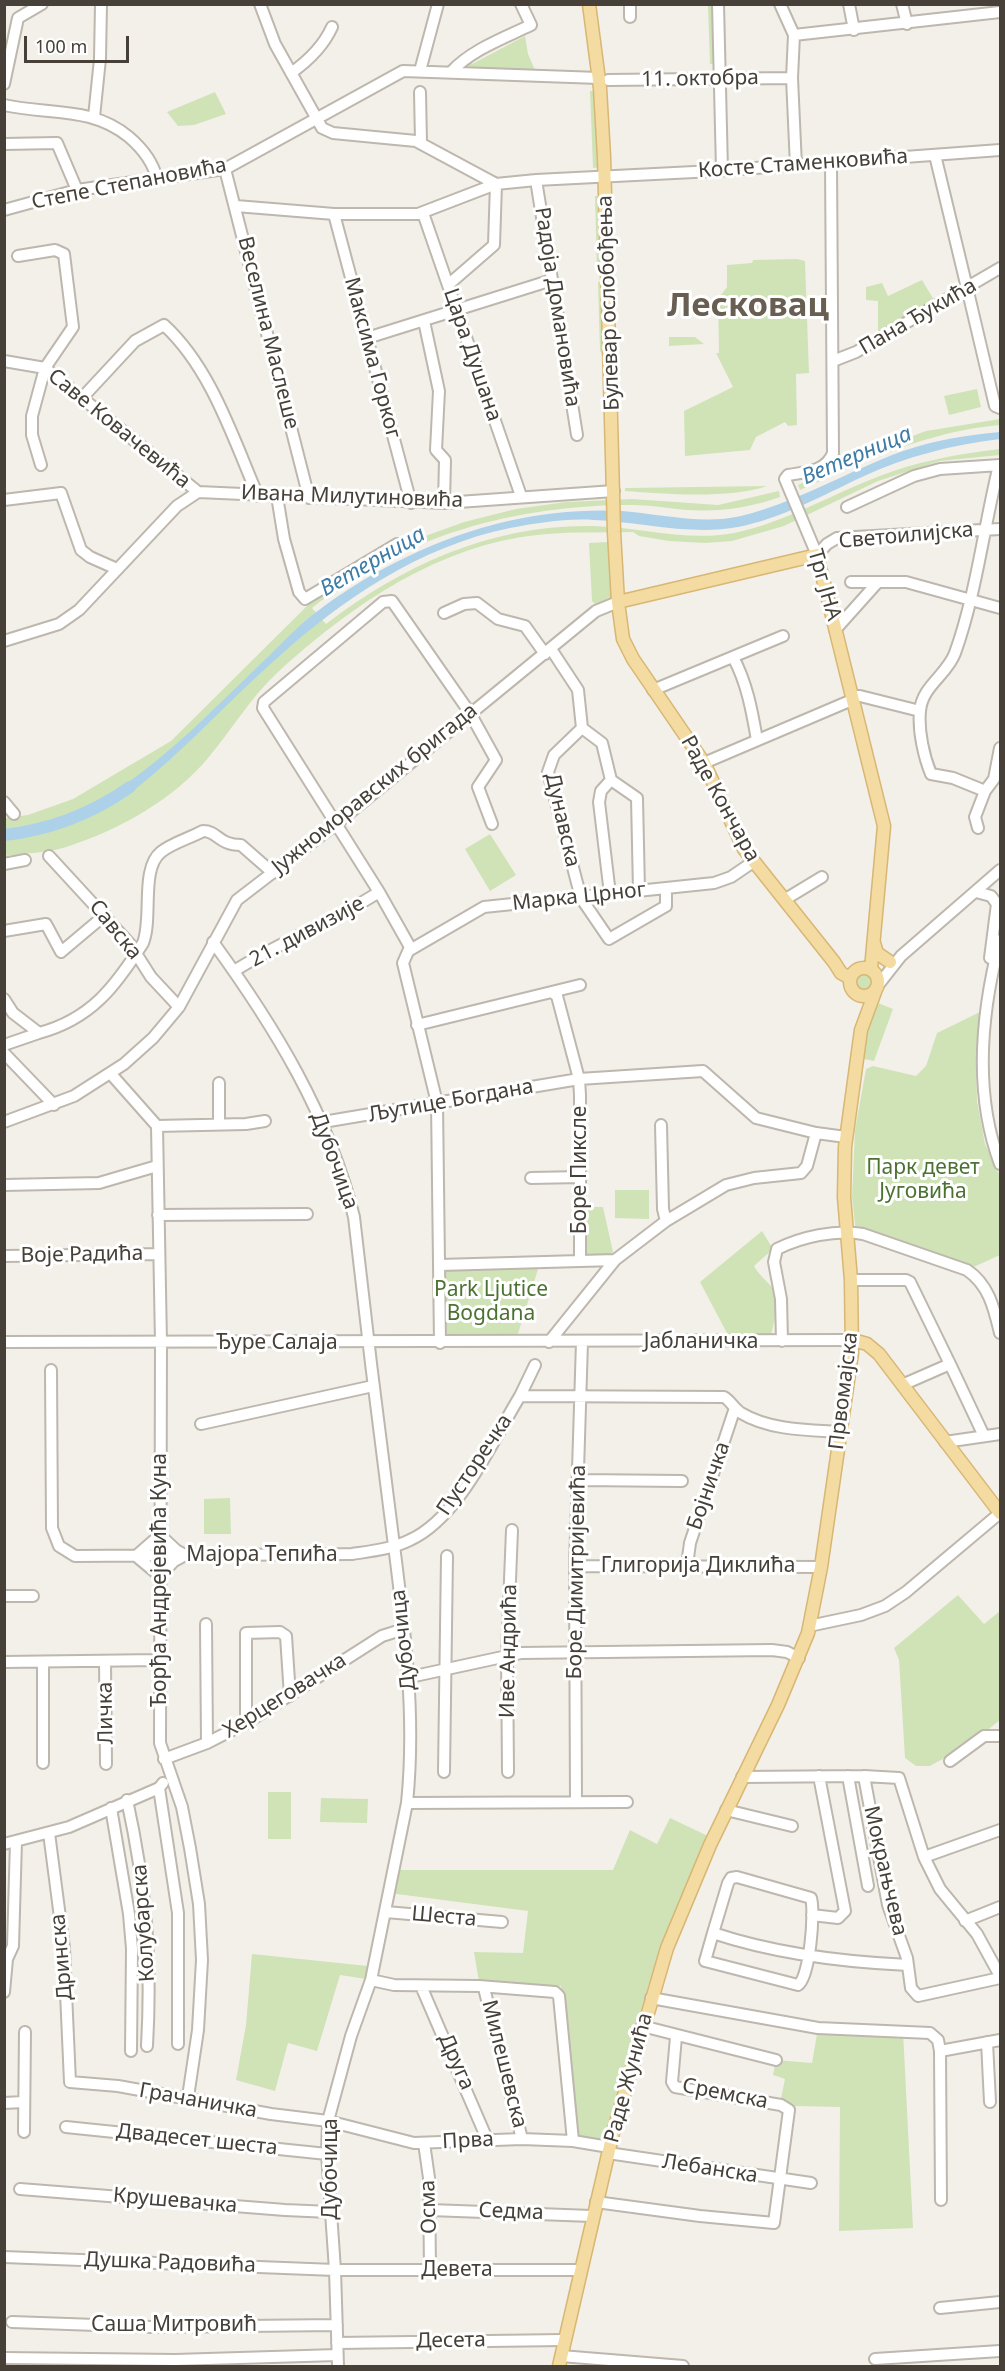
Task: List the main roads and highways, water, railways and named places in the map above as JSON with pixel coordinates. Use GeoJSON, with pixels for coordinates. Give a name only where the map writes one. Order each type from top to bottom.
{"type":"FeatureCollection","features":[{"type":"Feature","properties":{"kind":"main road","name":"Булевар ослобођења"},"geometry":{"type":"LineString","coordinates":[[590,4],[603,79],[614,532],[618,602]]}},
{"type":"Feature","properties":{"kind":"main road","name":"Јужноморавских бригада"},"geometry":{"type":"LineString","coordinates":[[618,602],[817,555]]}},
{"type":"Feature","properties":{"kind":"main road","name":"Трг ЈНА"},"geometry":{"type":"LineString","coordinates":[[817,555],[884,826],[884,847],[873,942]]}},
{"type":"Feature","properties":{"kind":"main road","name":"Раде Кончара"},"geometry":{"type":"LineString","coordinates":[[618,602],[623,639],[653,690],[704,763],[744,849],[841,973],[850,978]]}},
{"type":"Feature","properties":{"kind":"main road"},"geometry":{"type":"LineString","coordinates":[[873,942],[877,953],[895,959]]}},
{"type":"Feature","properties":{"kind":"main road"},"geometry":{"type":"LineString","coordinates":[[859,996],[868,996],[877,988],[872,970],[873,942]]}},
{"type":"Feature","properties":{"kind":"main road"},"geometry":{"type":"LineString","coordinates":[[861,1030],[859,996],[852,989],[850,978],[859,969],[872,970]]}},
{"type":"Feature","properties":{"kind":"main road","name":"Првомајска"},"geometry":{"type":"LineString","coordinates":[[742,1777],[799,1658],[809,1626],[821,1567],[853,1340],[844,1197],[846,1137],[861,1030],[877,988]]}},
{"type":"Feature","properties":{"kind":"main road"},"geometry":{"type":"LineString","coordinates":[[853,1340],[874,1350],[1000,1513]]}},
{"type":"Feature","properties":{"kind":"main road","name":"Раде Жунића"},"geometry":{"type":"LineString","coordinates":[[560,2361],[592,2216],[642,2026],[681,1912],[742,1777]]}},
{"type":"Feature","properties":{"kind":"water"},"geometry":{"type":"Polygon","coordinates":[[[1000,432],[1000,439],[947,448],[913,457],[771,518],[738,527],[703,530],[612,521],[563,520],[510,528],[477,536],[445,548],[384,578],[327,616],[275,660],[142,784],[121,800],[114,792],[175,745],[315,613],[382,569],[431,546],[508,521],[564,512],[622,511],[696,519],[741,516],[803,495],[903,451],[951,439],[1000,432]]]}},
{"type":"Feature","properties":{"kind":"waterway","name":"Ветерница"},"geometry":{"type":"LineString","coordinates":[[4,835],[38,829],[70,819],[101,805],[130,787]]}},
{"type":"Feature","properties":{"kind":"district","name":"Лесковац"},"geometry":{"type":"Point","coordinates":[748,307]}},
{"type":"Feature","properties":{"kind":"park label","name":"Парк девет Југовића"},"geometry":{"type":"Point","coordinates":[923,1180]}},
{"type":"Feature","properties":{"kind":"park label","name":"Park Ljutice Bogdana"},"geometry":{"type":"Point","coordinates":[491,1302]}}]}
